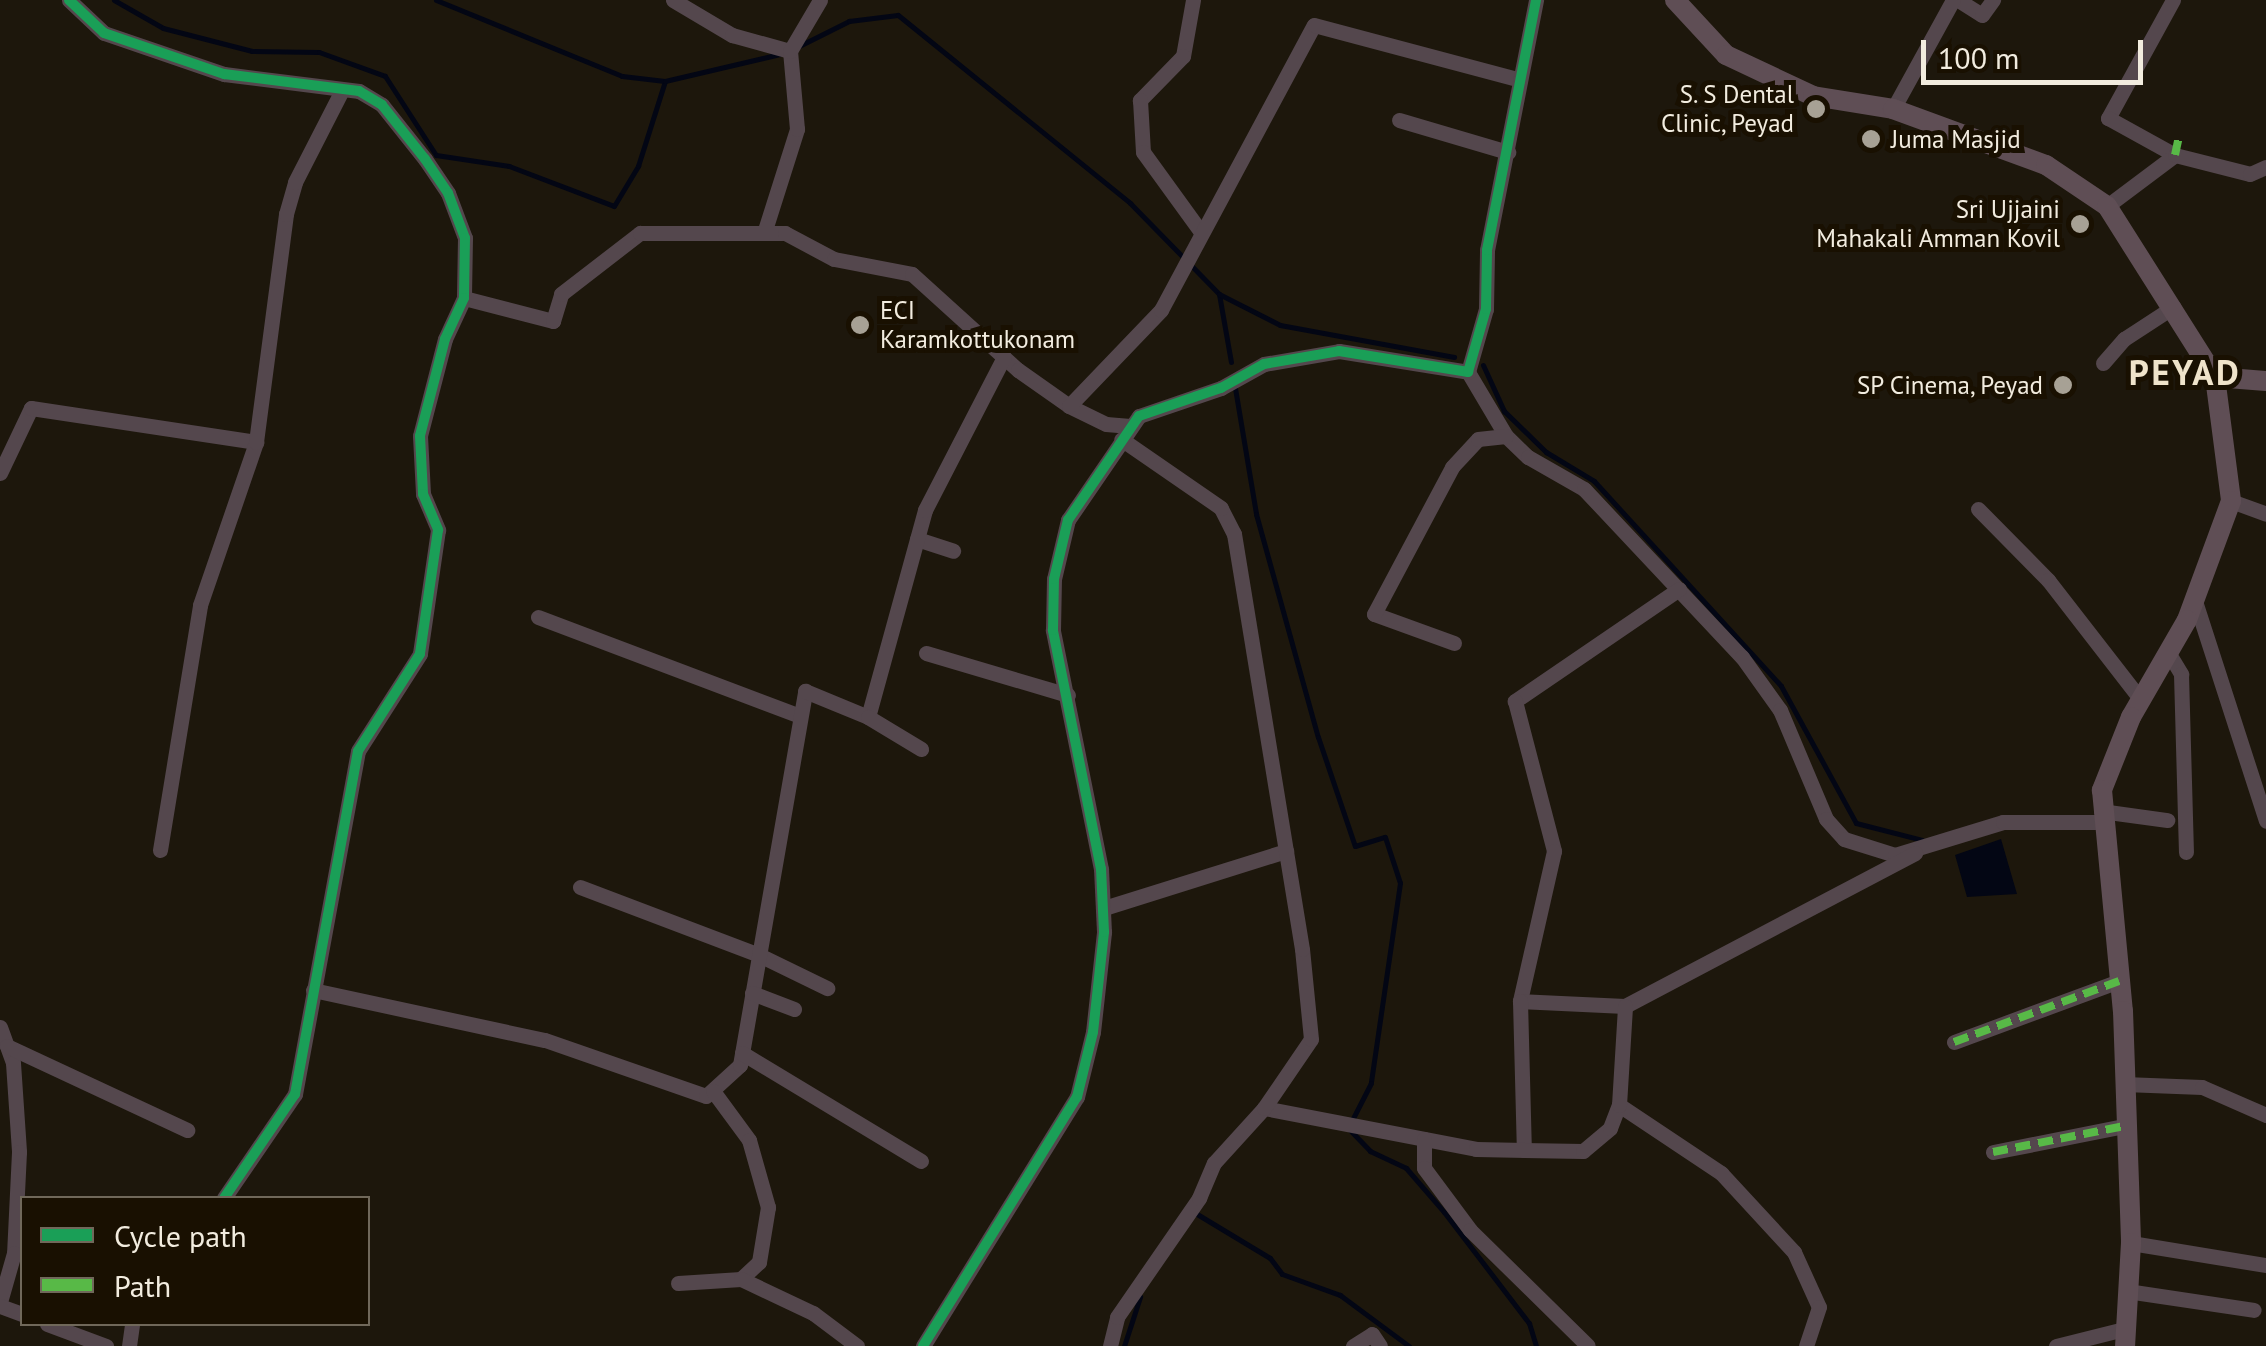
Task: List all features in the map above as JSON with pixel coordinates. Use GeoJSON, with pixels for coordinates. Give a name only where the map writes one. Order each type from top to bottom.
{"type":"FeatureCollection","features":[{"type":"Feature","properties":{"kind":"main road"},"geometry":{"type":"LineString","coordinates":[[1674,0],[1726,55],[1813,96],[1893,109],[2046,165],[2107,206],[2215,378],[2230,500],[2195,601],[2141,700],[2102,790],[2101,817],[2119,981],[2131,1243],[2124,1337]]}},
{"type":"Feature","properties":{"kind":"main road"},"geometry":{"type":"LineString","coordinates":[[2215,378],[2266,381]]}},
{"type":"Feature","properties":{"kind":"street"},"geometry":{"type":"LineString","coordinates":[[70,0],[104,33],[224,74],[359,91],[382,105],[448,193],[465,238],[464,298],[445,339],[420,436],[422,494],[438,530],[420,654],[358,752],[294,1094],[225,1196]]}},
{"type":"Feature","properties":{"kind":"street"},"geometry":{"type":"LineString","coordinates":[[673,0],[732,34],[790,51]]}},
{"type":"Feature","properties":{"kind":"street"},"geometry":{"type":"LineString","coordinates":[[765,230],[797,129],[790,51],[820,0]]}},
{"type":"Feature","properties":{"kind":"street"},"geometry":{"type":"LineString","coordinates":[[1193,0],[1183,56],[1140,100],[1143,152],[1201,232]]}},
{"type":"Feature","properties":{"kind":"street"},"geometry":{"type":"LineString","coordinates":[[1536,0],[1487,250],[1486,309],[1468,372],[1506,436],[1528,458],[1584,490],[1765,686],[1834,831],[1858,845],[1914,854]]}},
{"type":"Feature","properties":{"kind":"street"},"geometry":{"type":"LineString","coordinates":[[1893,109],[1956,0],[1982,15],[1993,0]]}},
{"type":"Feature","properties":{"kind":"street"},"geometry":{"type":"LineString","coordinates":[[2173,0],[2108,118],[2175,155],[2250,174],[2266,167]]}},
{"type":"Feature","properties":{"kind":"street"},"geometry":{"type":"LineString","coordinates":[[1070,406],[1161,310],[1314,25],[1520,80]]}},
{"type":"Feature","properties":{"kind":"street"},"geometry":{"type":"LineString","coordinates":[[160,850],[200,605],[256,442],[286,214],[294,182],[342,90]]}},
{"type":"Feature","properties":{"kind":"street"},"geometry":{"type":"LineString","coordinates":[[1399,120],[1508,152]]}},
{"type":"Feature","properties":{"kind":"street"},"geometry":{"type":"LineString","coordinates":[[2107,206],[2175,155]]}},
{"type":"Feature","properties":{"kind":"street"},"geometry":{"type":"LineString","coordinates":[[464,298],[553,321],[561,294],[640,233],[765,230],[834,259],[912,274],[1004,357],[1070,406],[1125,432],[1221,508],[1234,534],[1286,851],[1311,1039],[1264,1108],[1214,1163],[1199,1198],[1117,1317],[1110,1346]]}},
{"type":"Feature","properties":{"kind":"street"},"geometry":{"type":"LineString","coordinates":[[2103,363],[2124,339],[2173,307]]}},
{"type":"Feature","properties":{"kind":"street"},"geometry":{"type":"LineString","coordinates":[[923,1346],[1077,1097],[1093,1032],[1104,908],[1094,810],[1053,630],[1060,540],[1125,432],[1156,408],[1303,354],[1339,351],[1468,372]]}},
{"type":"Feature","properties":{"kind":"street"},"geometry":{"type":"LineString","coordinates":[[868,716],[925,510],[1004,357]]}},
{"type":"Feature","properties":{"kind":"street"},"geometry":{"type":"LineString","coordinates":[[0,473],[32,408],[256,442]]}},
{"type":"Feature","properties":{"kind":"street"},"geometry":{"type":"LineString","coordinates":[[1454,643],[1374,614],[1452,468],[1478,440],[1506,436]]}},
{"type":"Feature","properties":{"kind":"street"},"geometry":{"type":"LineString","coordinates":[[2230,500],[2266,514]]}},
{"type":"Feature","properties":{"kind":"street"},"geometry":{"type":"LineString","coordinates":[[1978,509],[2048,580],[2141,700]]}},
{"type":"Feature","properties":{"kind":"street"},"geometry":{"type":"LineString","coordinates":[[917,539],[953,551]]}},
{"type":"Feature","properties":{"kind":"street"},"geometry":{"type":"LineString","coordinates":[[1524,1150],[1520,1001],[1554,851],[1515,702],[1678,589]]}},
{"type":"Feature","properties":{"kind":"street"},"geometry":{"type":"LineString","coordinates":[[2195,601],[2266,822]]}},
{"type":"Feature","properties":{"kind":"street"},"geometry":{"type":"LineString","coordinates":[[538,617],[798,715]]}},
{"type":"Feature","properties":{"kind":"street"},"geometry":{"type":"LineString","coordinates":[[2168,652],[2182,674],[2186,852]]}},
{"type":"Feature","properties":{"kind":"street"},"geometry":{"type":"LineString","coordinates":[[926,653],[1068,694]]}},
{"type":"Feature","properties":{"kind":"street"},"geometry":{"type":"LineString","coordinates":[[313,990],[545,1040],[706,1096],[740,1066],[805,691],[868,716],[921,749]]}},
{"type":"Feature","properties":{"kind":"street"},"geometry":{"type":"LineString","coordinates":[[1520,1001],[1625,1006],[1774,933],[1914,854],[2002,822],[2101,817],[2167,820]]}},
{"type":"Feature","properties":{"kind":"street"},"geometry":{"type":"LineString","coordinates":[[1104,908],[1286,851]]}},
{"type":"Feature","properties":{"kind":"street"},"geometry":{"type":"LineString","coordinates":[[580,887],[759,955],[827,988]]}},
{"type":"Feature","properties":{"kind":"street"},"geometry":{"type":"LineString","coordinates":[[1954,1042],[2119,981]]}},
{"type":"Feature","properties":{"kind":"street"},"geometry":{"type":"LineString","coordinates":[[752,993],[794,1009]]}},
{"type":"Feature","properties":{"kind":"street"},"geometry":{"type":"LineString","coordinates":[[1264,1108],[1424,1139],[1524,1150],[1584,1151],[1610,1128],[1619,1105],[1625,1006]]}},
{"type":"Feature","properties":{"kind":"street"},"geometry":{"type":"LineString","coordinates":[[0,1027],[7,1046],[19,1152],[8,1210],[0,1304]]}},
{"type":"Feature","properties":{"kind":"street"},"geometry":{"type":"LineString","coordinates":[[7,1046],[187,1130]]}},
{"type":"Feature","properties":{"kind":"street"},"geometry":{"type":"LineString","coordinates":[[742,1053],[921,1161]]}},
{"type":"Feature","properties":{"kind":"street"},"geometry":{"type":"LineString","coordinates":[[2124,1084],[2202,1087],[2266,1115]]}},
{"type":"Feature","properties":{"kind":"street"},"geometry":{"type":"LineString","coordinates":[[713,1091],[749,1140],[768,1207],[758,1262],[740,1280]]}},
{"type":"Feature","properties":{"kind":"street"},"geometry":{"type":"LineString","coordinates":[[1619,1105],[1720,1173],[1794,1252],[1819,1308],[1806,1346]]}},
{"type":"Feature","properties":{"kind":"street"},"geometry":{"type":"LineString","coordinates":[[1993,1152],[2124,1126]]}},
{"type":"Feature","properties":{"kind":"street"},"geometry":{"type":"LineString","coordinates":[[1424,1139],[1424,1168],[1470,1230],[1588,1346]]}},
{"type":"Feature","properties":{"kind":"street"},"geometry":{"type":"LineString","coordinates":[[2131,1243],[2266,1265]]}},
{"type":"Feature","properties":{"kind":"street"},"geometry":{"type":"LineString","coordinates":[[678,1282],[740,1280],[813,1313],[857,1346]]}},
{"type":"Feature","properties":{"kind":"street"},"geometry":{"type":"LineString","coordinates":[[2127,1291],[2254,1310]]}},
{"type":"Feature","properties":{"kind":"street"},"geometry":{"type":"LineString","coordinates":[[52,1326],[106,1346]]}},
{"type":"Feature","properties":{"kind":"street"},"geometry":{"type":"LineString","coordinates":[[1353,1346],[1372,1334],[1380,1346]]}},
{"type":"Feature","properties":{"kind":"street"},"geometry":{"type":"LineString","coordinates":[[2056,1346],[2124,1337]]}},
{"type":"Feature","properties":{"kind":"shaded area"},"geometry":{"type":"Polygon","coordinates":[[[2001,839],[2017,894],[1967,897],[1955,855],[2001,839]]]}},
{"type":"Feature","properties":{"kind":"waterway"},"geometry":{"type":"LineString","coordinates":[[114,0],[163,28],[252,51],[319,52],[385,76],[436,155],[509,166],[614,206],[638,166],[665,81]]}},
{"type":"Feature","properties":{"kind":"waterway"},"geometry":{"type":"LineString","coordinates":[[436,0],[622,76],[665,81],[780,54]]}},
{"type":"Feature","properties":{"kind":"waterway"},"geometry":{"type":"LineString","coordinates":[[799,46],[849,21],[898,15],[1130,203],[1219,294],[1231,362]]}},
{"type":"Feature","properties":{"kind":"waterway"},"geometry":{"type":"LineString","coordinates":[[1219,294],[1280,325],[1454,357]]}},
{"type":"Feature","properties":{"kind":"waterway"},"geometry":{"type":"LineString","coordinates":[[1483,365],[1504,411],[1546,452],[1594,481],[1781,686],[1856,823],[1922,840]]}},
{"type":"Feature","properties":{"kind":"waterway"},"geometry":{"type":"LineString","coordinates":[[1235,388],[1256,514],[1318,737],[1355,846],[1385,837],[1400,883],[1371,1083],[1348,1128],[1370,1151],[1406,1168],[1444,1212],[1529,1323],[1536,1346]]}},
{"type":"Feature","properties":{"kind":"waterway"},"geometry":{"type":"LineString","coordinates":[[1192,1211],[1270,1258],[1282,1274],[1340,1295],[1409,1346]]}},
{"type":"Feature","properties":{"kind":"waterway"},"geometry":{"type":"LineString","coordinates":[[1124,1346],[1140,1297]]}},
{"type":"Feature","properties":{"kind":"marked path"},"geometry":{"type":"LineString","coordinates":[[2175,155],[2179,136]]}},
{"type":"Feature","properties":{"kind":"marked path"},"geometry":{"type":"LineString","coordinates":[[1954,1042],[2119,981]]}},
{"type":"Feature","properties":{"kind":"marked path"},"geometry":{"type":"LineString","coordinates":[[1993,1152],[2124,1126]]}},
{"type":"Feature","properties":{"kind":"cycle path"},"geometry":{"type":"LineString","coordinates":[[69,0],[104,33],[224,74],[359,91],[382,105],[425,159],[448,193],[465,238],[464,298],[445,339],[420,436],[423,494],[438,530],[420,654],[358,751],[295,1094],[225,1196]]}},
{"type":"Feature","properties":{"kind":"cycle path"},"geometry":{"type":"LineString","coordinates":[[923,1346],[1077,1097],[1093,1032],[1104,932],[1101,869],[1053,630],[1054,579],[1068,520],[1139,416],[1221,388],[1264,364],[1339,351],[1468,372],[1486,309],[1487,250],[1536,0]]}},
{"type":"Feature","properties":{"kind":"place","name":"S. S Dental Clinic, Peyad"},"geometry":{"type":"Point","coordinates":[1816,109]}},
{"type":"Feature","properties":{"kind":"place","name":"Juma Masjid"},"geometry":{"type":"Point","coordinates":[1871,139]}},
{"type":"Feature","properties":{"kind":"place","name":"Sri Ujjaini Mahakali Amman Kovil"},"geometry":{"type":"Point","coordinates":[2080,224]}},
{"type":"Feature","properties":{"kind":"place","name":"ECI Karamkottukonam"},"geometry":{"type":"Point","coordinates":[860,325]}},
{"type":"Feature","properties":{"kind":"place","name":"SP Cinema, Peyad"},"geometry":{"type":"Point","coordinates":[2063,385]}},
{"type":"Feature","properties":{"kind":"district","name":"PEYAD"},"geometry":{"type":"Point","coordinates":[2185,372]}}]}
